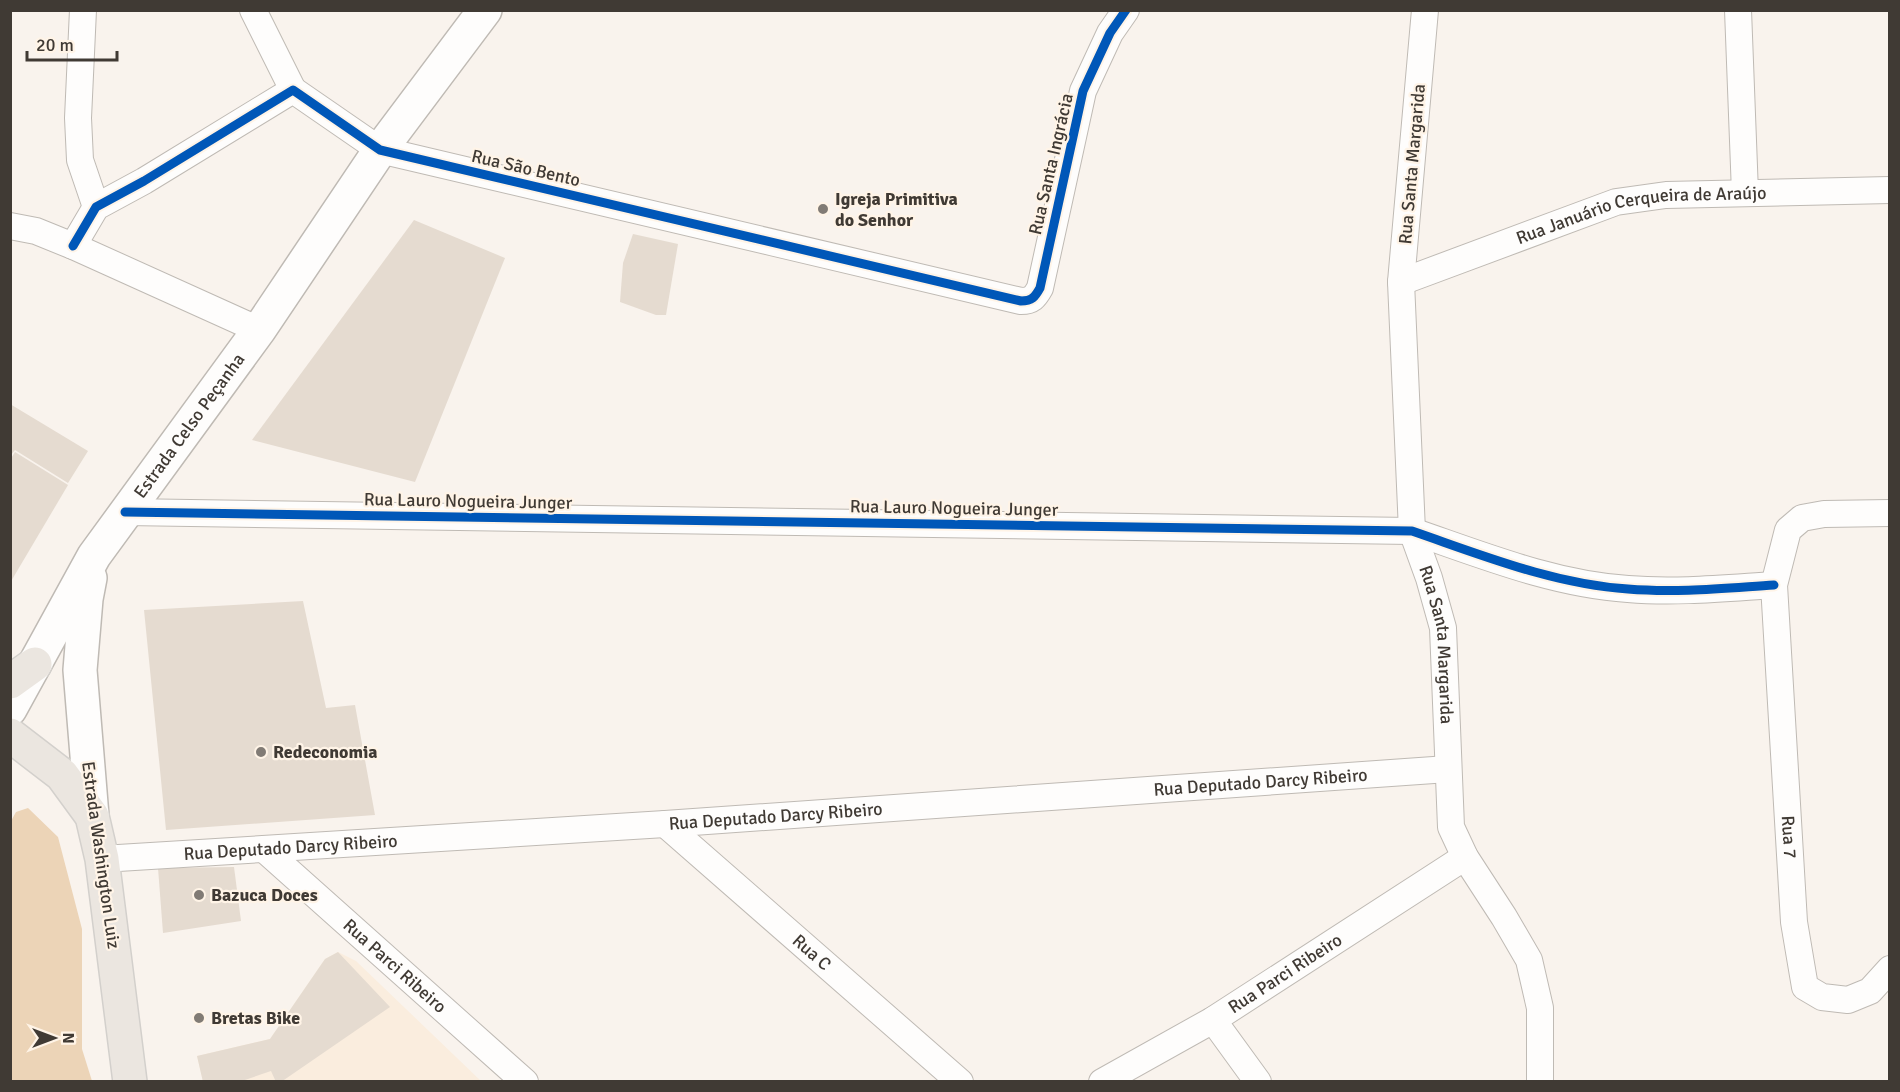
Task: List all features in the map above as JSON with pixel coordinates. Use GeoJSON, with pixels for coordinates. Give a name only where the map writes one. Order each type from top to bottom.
{"type":"FeatureCollection","features":[{"type":"Feature","properties":{"kind":"main road","name":"Estrada Celso Peçanha"},"geometry":{"type":"LineString","coordinates":[[10,709],[23,673],[94,556],[259,330],[380,150],[484,12]]}},
{"type":"Feature","properties":{"kind":"main road","name":"Estrada Washington Luiz"},"geometry":{"type":"LineString","coordinates":[[94,556],[86,599],[80,670],[92,816],[102,859],[130,1082]]}},
{"type":"Feature","properties":{"kind":"main road"},"geometry":{"type":"LineString","coordinates":[[10,735],[62,775],[92,816]]}},
{"type":"Feature","properties":{"kind":"street"},"geometry":{"type":"LineString","coordinates":[[83,10],[78,118],[80,160],[96,207]]}},
{"type":"Feature","properties":{"kind":"street"},"geometry":{"type":"LineString","coordinates":[[74,246],[96,207],[144,181],[293,90],[253,10]]}},
{"type":"Feature","properties":{"kind":"street","name":"Rua Santa Ingrácia"},"geometry":{"type":"LineString","coordinates":[[1035,298],[1040,288],[1083,91],[1110,33],[1126,10]]}},
{"type":"Feature","properties":{"kind":"street","name":"Rua Santa Margarida"},"geometry":{"type":"LineString","coordinates":[[1425,10],[1401,282],[1412,531],[1443,628],[1451,827],[1465,857],[1529,960],[1540,1008],[1540,1082]]}},
{"type":"Feature","properties":{"kind":"street"},"geometry":{"type":"LineString","coordinates":[[1738,10],[1744,193]]}},
{"type":"Feature","properties":{"kind":"street","name":"Rua São Bento"},"geometry":{"type":"LineString","coordinates":[[293,90],[380,150],[1021,301],[1035,298]]}},
{"type":"Feature","properties":{"kind":"street","name":"Rua Januário Cerqueira de Araújo"},"geometry":{"type":"LineString","coordinates":[[1401,282],[1616,202],[1666,195],[1890,190]]}},
{"type":"Feature","properties":{"kind":"street"},"geometry":{"type":"LineString","coordinates":[[10,226],[36,231],[74,246],[259,330]]}},
{"type":"Feature","properties":{"kind":"street","name":"Rua Lauro Nogueira Junger"},"geometry":{"type":"LineString","coordinates":[[125,512],[1412,531],[1545,575],[1626,589],[1684,591],[1774,585]]}},
{"type":"Feature","properties":{"kind":"street","name":"Rua 7"},"geometry":{"type":"LineString","coordinates":[[1890,513],[1824,514],[1802,518],[1788,530],[1774,585],[1794,922],[1805,987],[1822,997],[1848,1000],[1870,991],[1890,969]]}},
{"type":"Feature","properties":{"kind":"street","name":"Rua Deputado Darcy Ribeiro"},"geometry":{"type":"LineString","coordinates":[[102,859],[665,824],[1448,769]]}},
{"type":"Feature","properties":{"kind":"street","name":"Rua C"},"geometry":{"type":"LineString","coordinates":[[665,824],[960,1082]]}},
{"type":"Feature","properties":{"kind":"street","name":"Rua Parci Ribeiro"},"geometry":{"type":"LineString","coordinates":[[265,850],[525,1082]]}},
{"type":"Feature","properties":{"kind":"street","name":"Rua Parci Ribeiro"},"geometry":{"type":"LineString","coordinates":[[1102,1082],[1213,1020],[1465,857]]}},
{"type":"Feature","properties":{"kind":"street"},"geometry":{"type":"LineString","coordinates":[[1213,1020],[1258,1082]]}},
{"type":"Feature","properties":{"kind":"shaded area"},"geometry":{"type":"Polygon","coordinates":[[[28,808],[58,837],[82,929],[82,1049],[92,1081],[11,1081],[11,821],[16,812],[28,808]]]}},
{"type":"Feature","properties":{"kind":"shaded area"},"geometry":{"type":"Polygon","coordinates":[[[338,952],[356,961],[481,1081],[203,1081],[197,1056],[270,1039],[325,959],[338,952]]]}},
{"type":"Feature","properties":{"kind":"building"},"geometry":{"type":"Polygon","coordinates":[[[414,220],[505,258],[415,482],[252,440],[414,220]]]}},
{"type":"Feature","properties":{"kind":"building"},"geometry":{"type":"Polygon","coordinates":[[[633,234],[678,244],[666,315],[656,315],[620,302],[623,263],[633,234]]]}},
{"type":"Feature","properties":{"kind":"building"},"geometry":{"type":"Polygon","coordinates":[[[10,404],[88,451],[68,483],[15,450],[10,456],[10,404]]]}},
{"type":"Feature","properties":{"kind":"building"},"geometry":{"type":"Polygon","coordinates":[[[15,452],[68,485],[10,583],[10,460],[15,452]]]}},
{"type":"Feature","properties":{"kind":"building","name":"Redeconomia"},"geometry":{"type":"Polygon","coordinates":[[[303,601],[326,708],[355,705],[375,815],[166,830],[144,610],[303,601]]]}},
{"type":"Feature","properties":{"kind":"building","name":"Bazuca Doces"},"geometry":{"type":"Polygon","coordinates":[[[234,867],[241,921],[163,933],[158,868],[234,867]]]}},
{"type":"Feature","properties":{"kind":"building"},"geometry":{"type":"Polygon","coordinates":[[[338,952],[390,1007],[281,1082],[276,1082],[271,1071],[239,1082],[203,1082],[197,1056],[270,1039],[325,959],[338,952]]]}},
{"type":"Feature","properties":{"kind":"cycle path"},"geometry":{"type":"LineString","coordinates":[[73,246],[96,207],[144,181],[293,90],[380,150],[1021,301],[1028,300],[1035,296],[1040,288],[1083,91],[1110,33],[1126,10]]}},
{"type":"Feature","properties":{"kind":"cycle path"},"geometry":{"type":"LineString","coordinates":[[125,512],[1412,531],[1545,575],[1600,586],[1628,589],[1701,590],[1774,585]]}},
{"type":"Feature","properties":{"kind":"place","name":"Igreja Primitiva do Senhor"},"geometry":{"type":"Point","coordinates":[823,209]}},
{"type":"Feature","properties":{"kind":"place","name":"Redeconomia"},"geometry":{"type":"Point","coordinates":[261,752]}},
{"type":"Feature","properties":{"kind":"place","name":"Bazuca Doces"},"geometry":{"type":"Point","coordinates":[199,895]}},
{"type":"Feature","properties":{"kind":"place","name":"Bretas Bike"},"geometry":{"type":"Point","coordinates":[199,1018]}}]}
